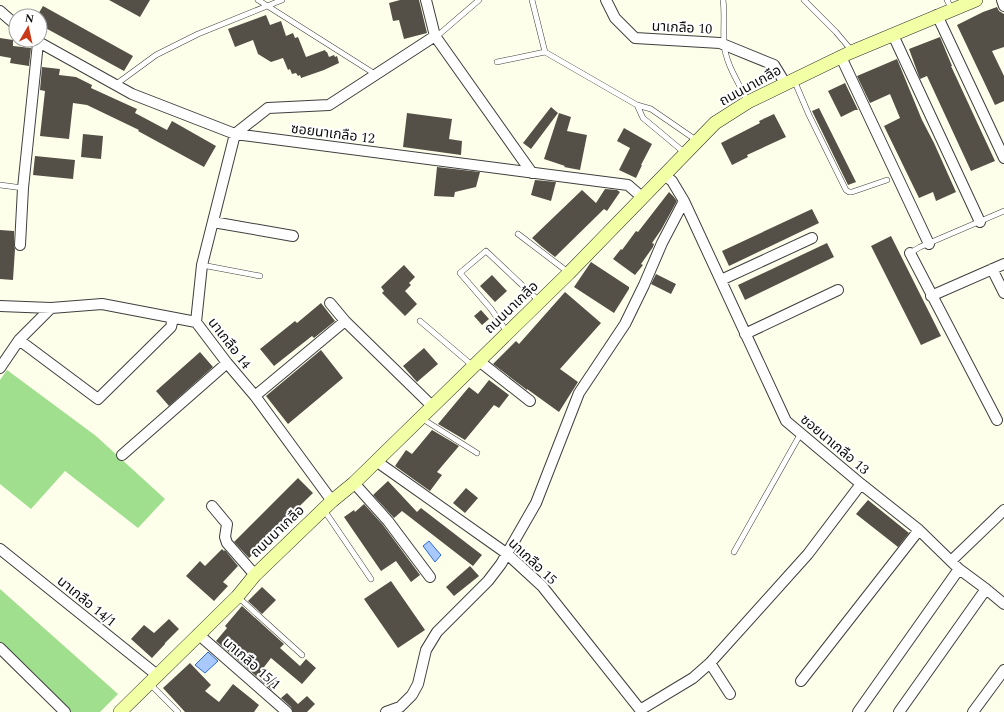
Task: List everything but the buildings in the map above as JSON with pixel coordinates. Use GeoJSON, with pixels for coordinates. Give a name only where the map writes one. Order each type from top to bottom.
{"type":"FeatureCollection","features":[{"type":"Feature","properties":{"kind":"street"},"geometry":{"type":"LineString","coordinates":[[426,0],[435,36],[532,173]]}},
{"type":"Feature","properties":{"kind":"street","name":"นาเกลือ 10"},"geometry":{"type":"LineString","coordinates":[[606,0],[616,18],[635,38],[720,43],[774,65],[790,82]]}},
{"type":"Feature","properties":{"kind":"street","name":"ถนนนาเกลือ"},"geometry":{"type":"LineString","coordinates":[[120,712],[237,597],[255,575],[376,461],[568,273],[715,123],[748,102],[847,54],[937,15],[949,5],[976,0]]}},
{"type":"Feature","properties":{"kind":"street"},"geometry":{"type":"LineString","coordinates":[[1002,0],[1004,6]]}},
{"type":"Feature","properties":{"kind":"street"},"geometry":{"type":"LineString","coordinates":[[0,11],[8,18]]}},
{"type":"Feature","properties":{"kind":"street"},"geometry":{"type":"LineString","coordinates":[[937,15],[1004,158]]}},
{"type":"Feature","properties":{"kind":"street"},"geometry":{"type":"LineString","coordinates":[[893,35],[980,222]]}},
{"type":"Feature","properties":{"kind":"street"},"geometry":{"type":"LineString","coordinates":[[196,322],[202,265],[235,134],[268,108],[329,105],[435,36]]}},
{"type":"Feature","properties":{"kind":"street"},"geometry":{"type":"LineString","coordinates":[[20,245],[23,188],[35,48]]}},
{"type":"Feature","properties":{"kind":"street","name":"ซอยนาเกลือ 12"},"geometry":{"type":"LineString","coordinates":[[47,48],[132,94],[235,134],[628,185],[643,198]]}},
{"type":"Feature","properties":{"kind":"street"},"geometry":{"type":"LineString","coordinates":[[847,54],[929,244]]}},
{"type":"Feature","properties":{"kind":"street","name":"ซอยนาเกลือ 13"},"geometry":{"type":"LineString","coordinates":[[664,175],[672,181],[684,201],[786,422],[919,530],[959,569],[1004,604]]}},
{"type":"Feature","properties":{"kind":"street"},"geometry":{"type":"LineString","coordinates":[[386,712],[400,709],[412,695],[418,684],[426,650],[437,632],[488,581],[501,564],[536,503],[579,393],[625,324],[662,243],[684,201]]}},
{"type":"Feature","properties":{"kind":"street"},"geometry":{"type":"LineString","coordinates":[[213,222],[293,236]]}},
{"type":"Feature","properties":{"kind":"street"},"geometry":{"type":"LineString","coordinates":[[721,280],[812,238]]}},
{"type":"Feature","properties":{"kind":"street"},"geometry":{"type":"LineString","coordinates":[[910,253],[997,420]]}},
{"type":"Feature","properties":{"kind":"street"},"geometry":{"type":"LineString","coordinates":[[932,296],[1004,264]]}},
{"type":"Feature","properties":{"kind":"street"},"geometry":{"type":"LineString","coordinates":[[992,269],[1004,293]]}},
{"type":"Feature","properties":{"kind":"street"},"geometry":{"type":"LineString","coordinates":[[745,334],[838,290]]}},
{"type":"Feature","properties":{"kind":"street"},"geometry":{"type":"LineString","coordinates":[[330,303],[345,320],[432,406]]}},
{"type":"Feature","properties":{"kind":"street","name":"นาเกลือ 14"},"geometry":{"type":"LineString","coordinates":[[0,306],[51,308],[102,304],[196,322],[226,363],[255,396],[328,505]]}},
{"type":"Feature","properties":{"kind":"street"},"geometry":{"type":"LineString","coordinates":[[0,368],[19,340],[51,308]]}},
{"type":"Feature","properties":{"kind":"street"},"geometry":{"type":"LineString","coordinates":[[19,340],[98,399],[171,327],[173,318]]}},
{"type":"Feature","properties":{"kind":"street"},"geometry":{"type":"LineString","coordinates":[[255,396],[345,320]]}},
{"type":"Feature","properties":{"kind":"street"},"geometry":{"type":"LineString","coordinates":[[122,456],[226,363]]}},
{"type":"Feature","properties":{"kind":"street"},"geometry":{"type":"LineString","coordinates":[[476,363],[530,401]]}},
{"type":"Feature","properties":{"kind":"street","name":"นาเกลือ 15"},"geometry":{"type":"LineString","coordinates":[[376,461],[506,553],[542,586],[640,709]]}},
{"type":"Feature","properties":{"kind":"street"},"geometry":{"type":"LineString","coordinates":[[354,482],[388,521],[430,577]]}},
{"type":"Feature","properties":{"kind":"street"},"geometry":{"type":"LineString","coordinates":[[629,712],[640,709],[693,678],[710,663],[808,554],[861,484]]}},
{"type":"Feature","properties":{"kind":"street"},"geometry":{"type":"LineString","coordinates":[[212,506],[227,524],[225,537],[226,543],[255,575]]}},
{"type":"Feature","properties":{"kind":"street"},"geometry":{"type":"LineString","coordinates":[[951,561],[1004,510]]}},
{"type":"Feature","properties":{"kind":"street"},"geometry":{"type":"LineString","coordinates":[[801,681],[919,530]]}},
{"type":"Feature","properties":{"kind":"street","name":"นาเกลือ 14/1"},"geometry":{"type":"LineString","coordinates":[[0,549],[153,679]]}},
{"type":"Feature","properties":{"kind":"street"},"geometry":{"type":"LineString","coordinates":[[858,712],[959,569]]}},
{"type":"Feature","properties":{"kind":"street"},"geometry":{"type":"LineString","coordinates":[[899,712],[986,589]]}},
{"type":"Feature","properties":{"kind":"street","name":"นาเกลือ 15/1"},"geometry":{"type":"LineString","coordinates":[[198,634],[287,712]]}},
{"type":"Feature","properties":{"kind":"street"},"geometry":{"type":"LineString","coordinates":[[0,648],[65,712]]}},
{"type":"Feature","properties":{"kind":"street"},"geometry":{"type":"LineString","coordinates":[[710,663],[730,694]]}},
{"type":"Feature","properties":{"kind":"street"},"geometry":{"type":"LineString","coordinates":[[973,712],[1004,670]]}},
{"type":"Feature","properties":{"kind":"lane"},"geometry":{"type":"LineString","coordinates":[[258,0],[375,74]]}},
{"type":"Feature","properties":{"kind":"lane"},"geometry":{"type":"LineString","coordinates":[[115,85],[156,55],[198,34],[282,0]]}},
{"type":"Feature","properties":{"kind":"lane"},"geometry":{"type":"LineString","coordinates":[[435,36],[479,0]]}},
{"type":"Feature","properties":{"kind":"lane"},"geometry":{"type":"LineString","coordinates":[[532,0],[544,52]]}},
{"type":"Feature","properties":{"kind":"lane"},"geometry":{"type":"LineString","coordinates":[[723,0],[724,45],[730,66],[748,102]]}},
{"type":"Feature","properties":{"kind":"lane"},"geometry":{"type":"LineString","coordinates":[[804,0],[836,32],[847,54]]}},
{"type":"Feature","properties":{"kind":"lane"},"geometry":{"type":"LineString","coordinates":[[496,62],[544,52],[637,105],[651,108],[697,141]]}},
{"type":"Feature","properties":{"kind":"lane"},"geometry":{"type":"LineString","coordinates":[[790,82],[809,115],[846,190],[848,192],[852,192],[887,180]]}},
{"type":"Feature","properties":{"kind":"lane"},"geometry":{"type":"LineString","coordinates":[[637,105],[643,118],[685,153]]}},
{"type":"Feature","properties":{"kind":"lane"},"geometry":{"type":"LineString","coordinates":[[0,185],[23,188]]}},
{"type":"Feature","properties":{"kind":"lane"},"geometry":{"type":"LineString","coordinates":[[910,253],[920,247],[1004,211]]}},
{"type":"Feature","properties":{"kind":"lane"},"geometry":{"type":"LineString","coordinates":[[518,234],[568,273]]}},
{"type":"Feature","properties":{"kind":"lane"},"geometry":{"type":"LineString","coordinates":[[507,333],[491,309],[460,272],[486,252],[539,301]]}},
{"type":"Feature","properties":{"kind":"lane"},"geometry":{"type":"LineString","coordinates":[[202,265],[260,276]]}},
{"type":"Feature","properties":{"kind":"lane"},"geometry":{"type":"LineString","coordinates":[[420,321],[476,363]]}},
{"type":"Feature","properties":{"kind":"lane"},"geometry":{"type":"LineString","coordinates":[[420,418],[476,453]]}},
{"type":"Feature","properties":{"kind":"lane"},"geometry":{"type":"LineString","coordinates":[[734,552],[801,433]]}},
{"type":"Feature","properties":{"kind":"lane"},"geometry":{"type":"LineString","coordinates":[[328,505],[371,579]]}},
{"type":"Feature","properties":{"kind":"lane"},"geometry":{"type":"LineString","coordinates":[[237,597],[302,655]]}},
{"type":"Feature","properties":{"kind":"lane"},"geometry":{"type":"LineString","coordinates":[[153,679],[178,712]]}},
{"type":"Feature","properties":{"kind":"green space"},"geometry":{"type":"Polygon","coordinates":[[[7,370],[96,436],[165,499],[138,528],[65,471],[31,509],[0,484],[0,380],[7,370]]]}},
{"type":"Feature","properties":{"kind":"green space"},"geometry":{"type":"Polygon","coordinates":[[[0,589],[118,694],[100,712],[68,712],[0,644],[0,589]]]}},
{"type":"Feature","properties":{"kind":"water"},"geometry":{"type":"Polygon","coordinates":[[[429,541],[441,555],[435,562],[423,546],[429,541]]]}},
{"type":"Feature","properties":{"kind":"water"},"geometry":{"type":"Polygon","coordinates":[[[208,652],[218,661],[205,673],[195,665],[208,652]]]}}]}
